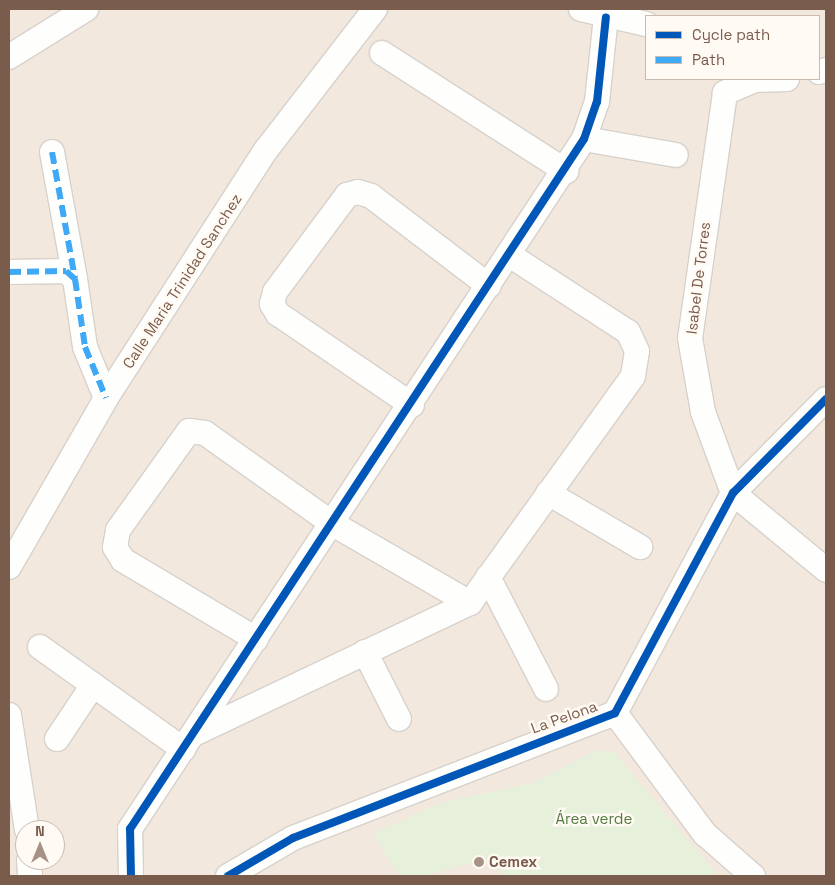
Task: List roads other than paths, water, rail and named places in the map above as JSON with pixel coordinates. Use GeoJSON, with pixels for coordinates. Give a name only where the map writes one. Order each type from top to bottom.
{"type":"FeatureCollection","features":[{"type":"Feature","properties":{"kind":"street"},"geometry":{"type":"LineString","coordinates":[[9,57],[86,9]]}},
{"type":"Feature","properties":{"kind":"street","name":"Calle Maria Trinidad Sanchez"},"geometry":{"type":"LineString","coordinates":[[9,567],[106,398],[266,150],[375,9]]}},
{"type":"Feature","properties":{"kind":"street"},"geometry":{"type":"LineString","coordinates":[[581,9],[606,18],[645,24]]}},
{"type":"Feature","properties":{"kind":"street"},"geometry":{"type":"LineString","coordinates":[[131,876],[130,829],[489,286],[511,256],[566,171],[584,139],[597,102],[606,18]]}},
{"type":"Feature","properties":{"kind":"street"},"geometry":{"type":"LineString","coordinates":[[382,53],[566,171]]}},
{"type":"Feature","properties":{"kind":"street","name":"Isabel De Torres"},"geometry":{"type":"LineString","coordinates":[[733,493],[704,412],[690,338],[713,154],[725,93],[755,80]]}},
{"type":"Feature","properties":{"kind":"street"},"geometry":{"type":"LineString","coordinates":[[584,139],[676,156]]}},
{"type":"Feature","properties":{"kind":"street"},"geometry":{"type":"LineString","coordinates":[[52,152],[85,347],[106,398]]}},
{"type":"Feature","properties":{"kind":"street"},"geometry":{"type":"LineString","coordinates":[[412,405],[278,314],[272,304],[275,292],[347,196],[358,192],[371,196],[489,286]]}},
{"type":"Feature","properties":{"kind":"street"},"geometry":{"type":"LineString","coordinates":[[188,742],[365,652],[470,603],[633,376],[637,351],[628,332],[511,256]]}},
{"type":"Feature","properties":{"kind":"street"},"geometry":{"type":"LineString","coordinates":[[9,272],[66,271],[75,279]]}},
{"type":"Feature","properties":{"kind":"street","name":"La Pelona"},"geometry":{"type":"LineString","coordinates":[[228,876],[302,835],[615,713],[733,493],[826,399]]}},
{"type":"Feature","properties":{"kind":"street"},"geometry":{"type":"LineString","coordinates":[[256,639],[123,560],[116,547],[118,530],[189,431],[205,433],[333,524],[470,603]]}},
{"type":"Feature","properties":{"kind":"street"},"geometry":{"type":"LineString","coordinates":[[548,493],[640,547]]}},
{"type":"Feature","properties":{"kind":"street"},"geometry":{"type":"LineString","coordinates":[[733,493],[826,570]]}},
{"type":"Feature","properties":{"kind":"street"},"geometry":{"type":"LineString","coordinates":[[488,577],[546,690]]}},
{"type":"Feature","properties":{"kind":"street"},"geometry":{"type":"LineString","coordinates":[[40,647],[93,685],[188,742]]}},
{"type":"Feature","properties":{"kind":"street"},"geometry":{"type":"LineString","coordinates":[[365,652],[399,718]]}},
{"type":"Feature","properties":{"kind":"street"},"geometry":{"type":"LineString","coordinates":[[57,738],[93,685]]}},
{"type":"Feature","properties":{"kind":"street"},"geometry":{"type":"LineString","coordinates":[[615,713],[705,834],[753,876]]}},
{"type":"Feature","properties":{"kind":"street"},"geometry":{"type":"LineString","coordinates":[[9,715],[25,820]]}},
{"type":"Feature","properties":{"kind":"place","name":"Cemex"},"geometry":{"type":"Point","coordinates":[479,862]}},
{"type":"Feature","properties":{"kind":"park label","name":"Área verde"},"geometry":{"type":"Point","coordinates":[594,819]}}]}
